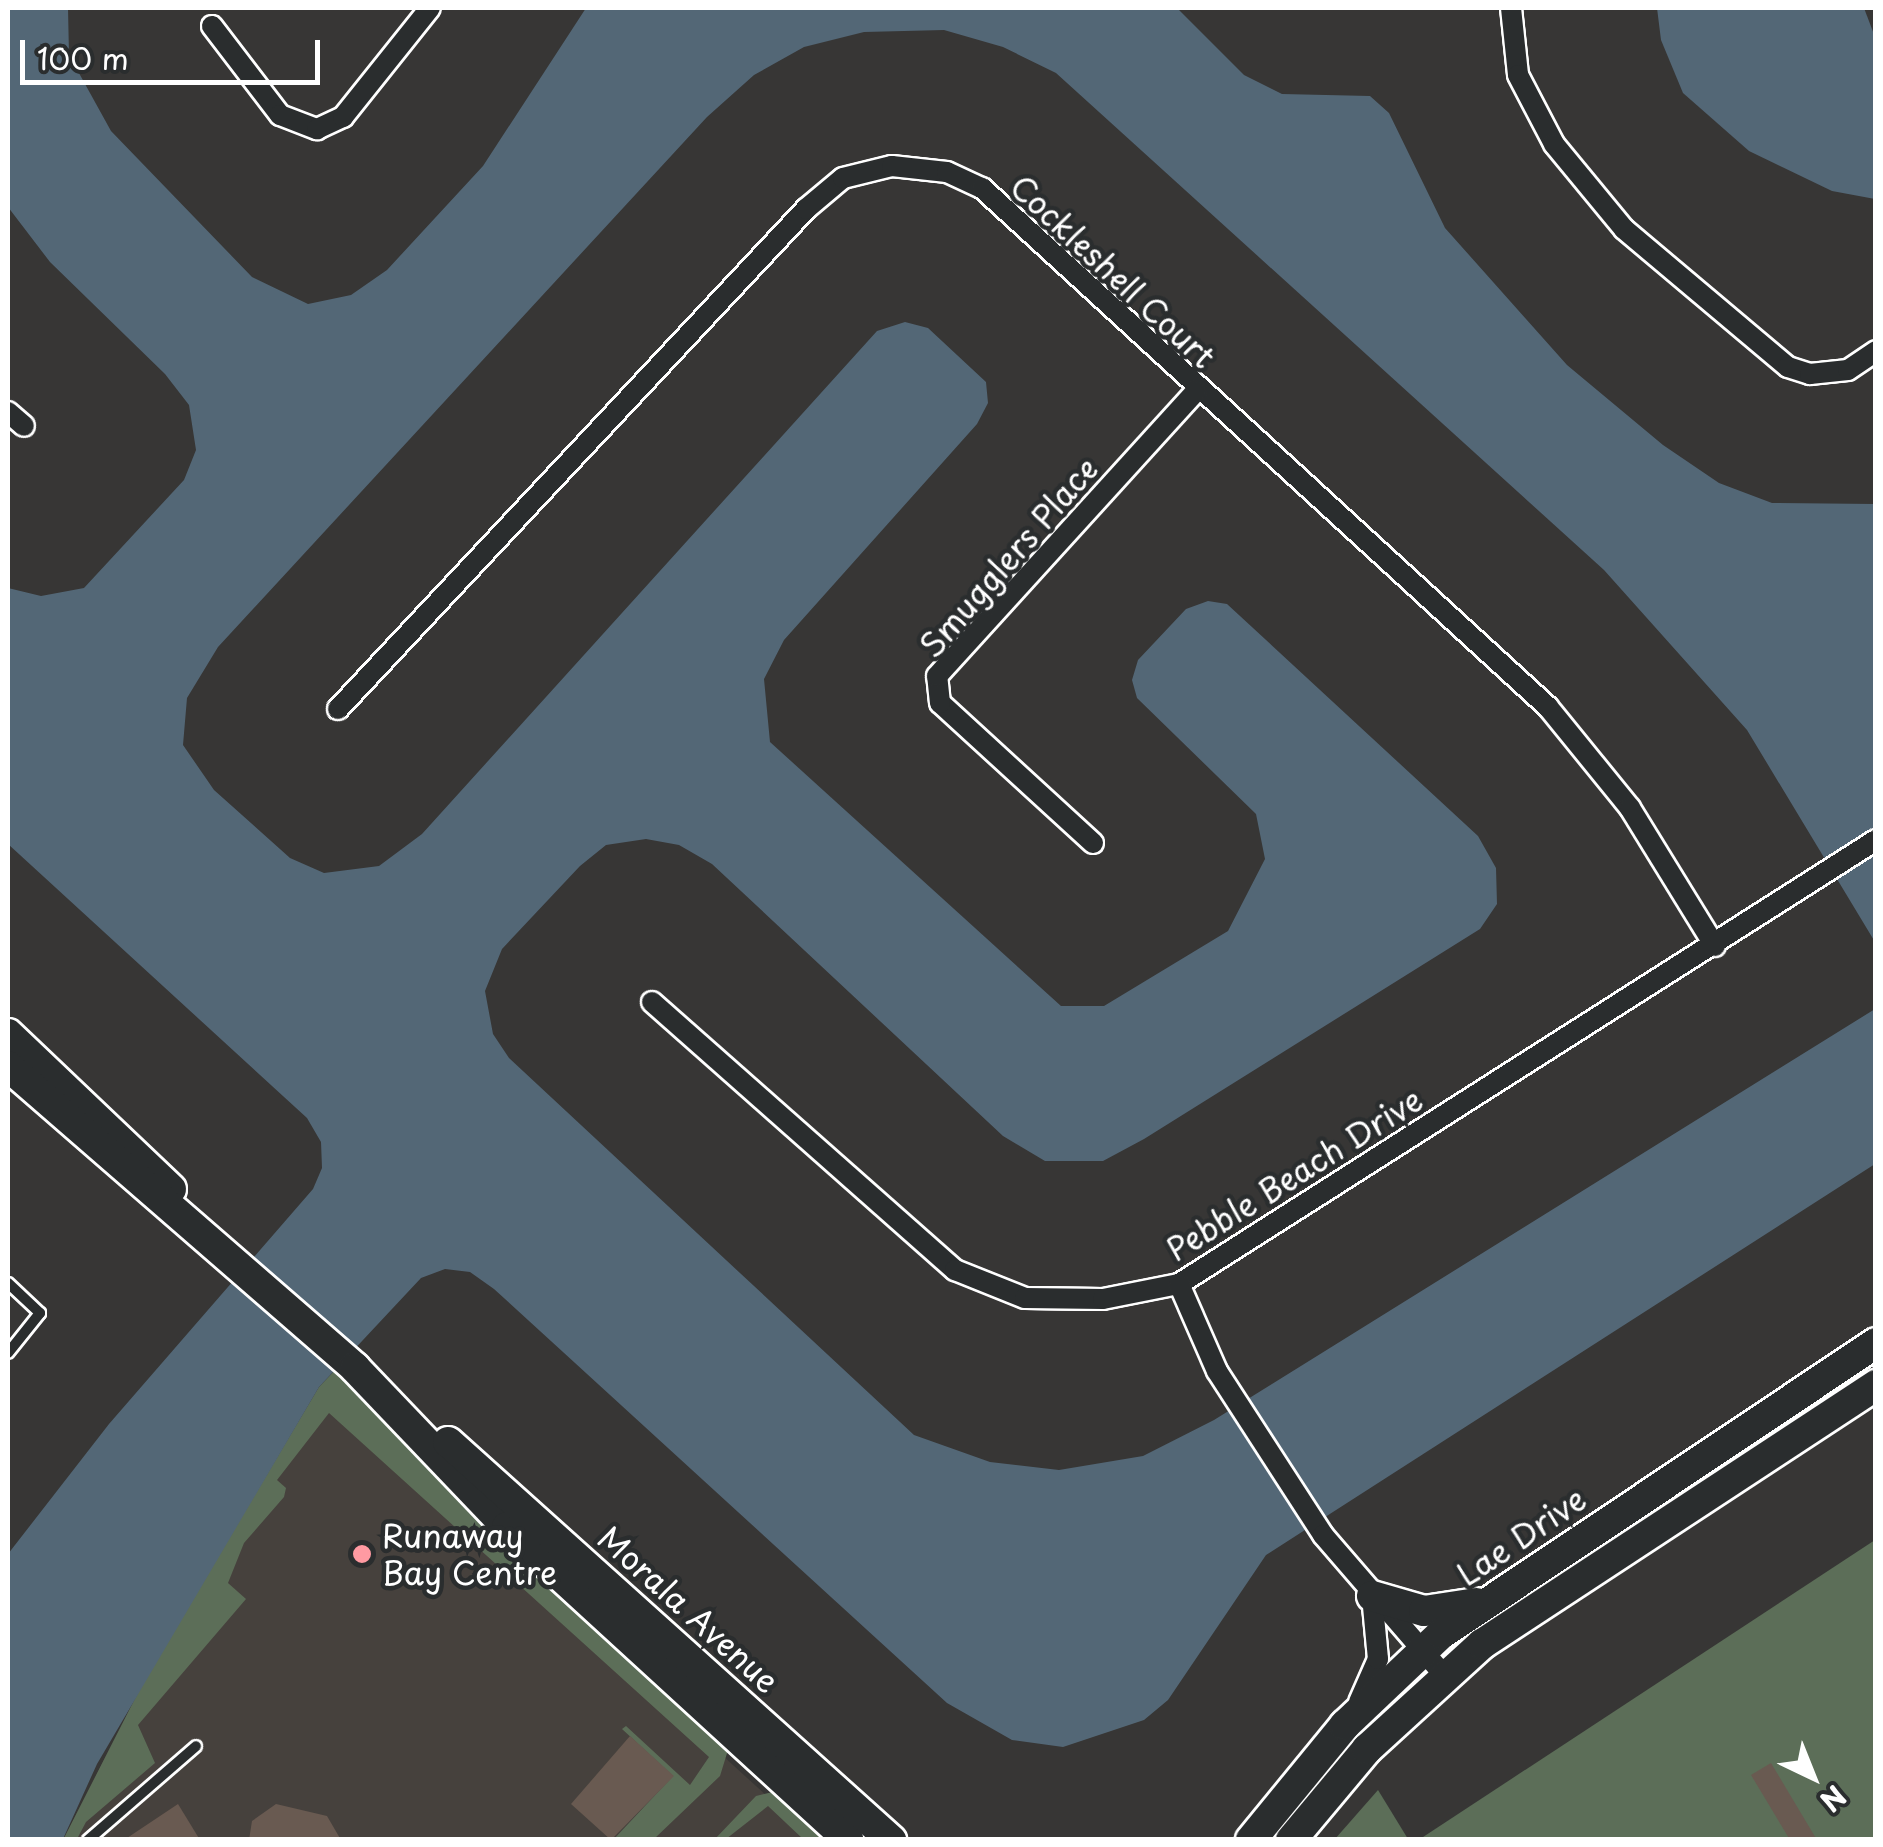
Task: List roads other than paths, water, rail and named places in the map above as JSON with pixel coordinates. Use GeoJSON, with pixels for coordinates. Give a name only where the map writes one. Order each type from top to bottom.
{"type":"FeatureCollection","features":[{"type":"Feature","properties":{"kind":"main road","name":"Morala Avenue"},"geometry":{"type":"LineString","coordinates":[[8,1034],[130,1146],[234,1258],[356,1368],[507,1527],[848,1840]]}},
{"type":"Feature","properties":{"kind":"main road","name":"Morala Avenue"},"geometry":{"type":"LineString","coordinates":[[8,1066],[203,1238],[234,1258]]}},
{"type":"Feature","properties":{"kind":"main road","name":"Lae Drive"},"geometry":{"type":"LineString","coordinates":[[1251,1840],[1345,1725],[1422,1651],[1486,1600],[1876,1343]]}},
{"type":"Feature","properties":{"kind":"main road","name":"Lae Drive"},"geometry":{"type":"LineString","coordinates":[[1291,1840],[1367,1749],[1444,1675],[1533,1607],[1876,1384]]}},
{"type":"Feature","properties":{"kind":"main road","name":"Morala Avenue"},"geometry":{"type":"LineString","coordinates":[[388,1400],[512,1495],[892,1840]]}},
{"type":"Feature","properties":{"kind":"main road"},"geometry":{"type":"LineString","coordinates":[[1372,1596],[1424,1611],[1486,1600]]}},
{"type":"Feature","properties":{"kind":"street"},"geometry":{"type":"LineString","coordinates":[[212,26],[280,114],[317,129],[343,118],[430,8]]}},
{"type":"Feature","properties":{"kind":"street"},"geometry":{"type":"LineString","coordinates":[[1511,8],[1518,75],[1554,144],[1624,229],[1788,367],[1810,374],[1848,370],[1876,351]]}},
{"type":"Feature","properties":{"kind":"street","name":"Cockleshell Court"},"geometry":{"type":"LineString","coordinates":[[338,709],[806,209],[843,178],[892,166],[947,172],[982,188],[1196,390],[1548,706],[1630,808],[1715,946]]}},
{"type":"Feature","properties":{"kind":"street","name":"Smugglers Place"},"geometry":{"type":"LineString","coordinates":[[1093,843],[940,702],[937,676],[1196,390]]}},
{"type":"Feature","properties":{"kind":"street","name":"Pebble Beach Drive"},"geometry":{"type":"LineString","coordinates":[[652,1002],[954,1270],[1026,1298],[1103,1299],[1179,1284],[1876,840]]}},
{"type":"Feature","properties":{"kind":"street"},"geometry":{"type":"LineString","coordinates":[[1179,1284],[1235,1400],[1323,1535],[1444,1675]]}},
{"type":"Feature","properties":{"kind":"street"},"geometry":{"type":"LineString","coordinates":[[1345,1725],[1378,1659],[1372,1596]]}},
{"type":"Feature","properties":{"kind":"lane"},"geometry":{"type":"LineString","coordinates":[[8,1282],[40,1312],[8,1353]]}},
{"type":"Feature","properties":{"kind":"lane"},"geometry":{"type":"LineString","coordinates":[[88,1840],[196,1746]]}},
{"type":"Feature","properties":{"kind":"water"},"geometry":{"type":"Polygon","coordinates":[[[8,8],[68,8],[69,55],[111,131],[252,277],[308,304],[351,295],[387,270],[483,166],[586,8],[1177,8],[1244,75],[1282,94],[1370,96],[1389,113],[1445,228],[1567,365],[1663,445],[1719,483],[1772,503],[1875,504],[1875,942],[1747,730],[1604,570],[1056,73],[1003,47],[944,30],[864,32],[804,47],[754,75],[707,117],[218,647],[187,698],[183,745],[214,790],[290,858],[324,873],[379,866],[422,834],[877,331],[905,322],[928,328],[986,382],[988,403],[977,424],[784,640],[764,679],[770,742],[1061,1006],[1104,1006],[1228,931],[1265,859],[1256,814],[1137,698],[1132,680],[1138,660],[1186,609],[1208,601],[1227,604],[1478,836],[1496,868],[1497,904],[1480,929],[1103,1161],[1045,1161],[1003,1136],[712,864],[679,845],[646,839],[606,845],[580,866],[502,949],[485,991],[493,1034],[509,1058],[914,1435],[990,1462],[1059,1470],[1143,1456],[1214,1420],[1875,1009],[1875,1164],[1266,1555],[1168,1700],[1144,1720],[1063,1747],[1012,1740],[947,1703],[494,1289],[470,1272],[445,1269],[421,1278],[319,1387],[97,1764],[63,1839],[8,1839],[8,1554],[109,1424],[313,1189],[322,1168],[321,1142],[307,1118],[8,844],[8,588],[41,596],[84,588],[184,480],[196,450],[189,405],[165,374],[50,262],[8,207],[8,8]]]}},
{"type":"Feature","properties":{"kind":"water"},"geometry":{"type":"Polygon","coordinates":[[[1657,8],[1864,8],[1875,37],[1875,199],[1832,191],[1749,151],[1683,93],[1661,40],[1657,8]]]}},
{"type":"Feature","properties":{"kind":"place","name":"Runaway Bay Centre"},"geometry":{"type":"Point","coordinates":[362,1554]}}]}
